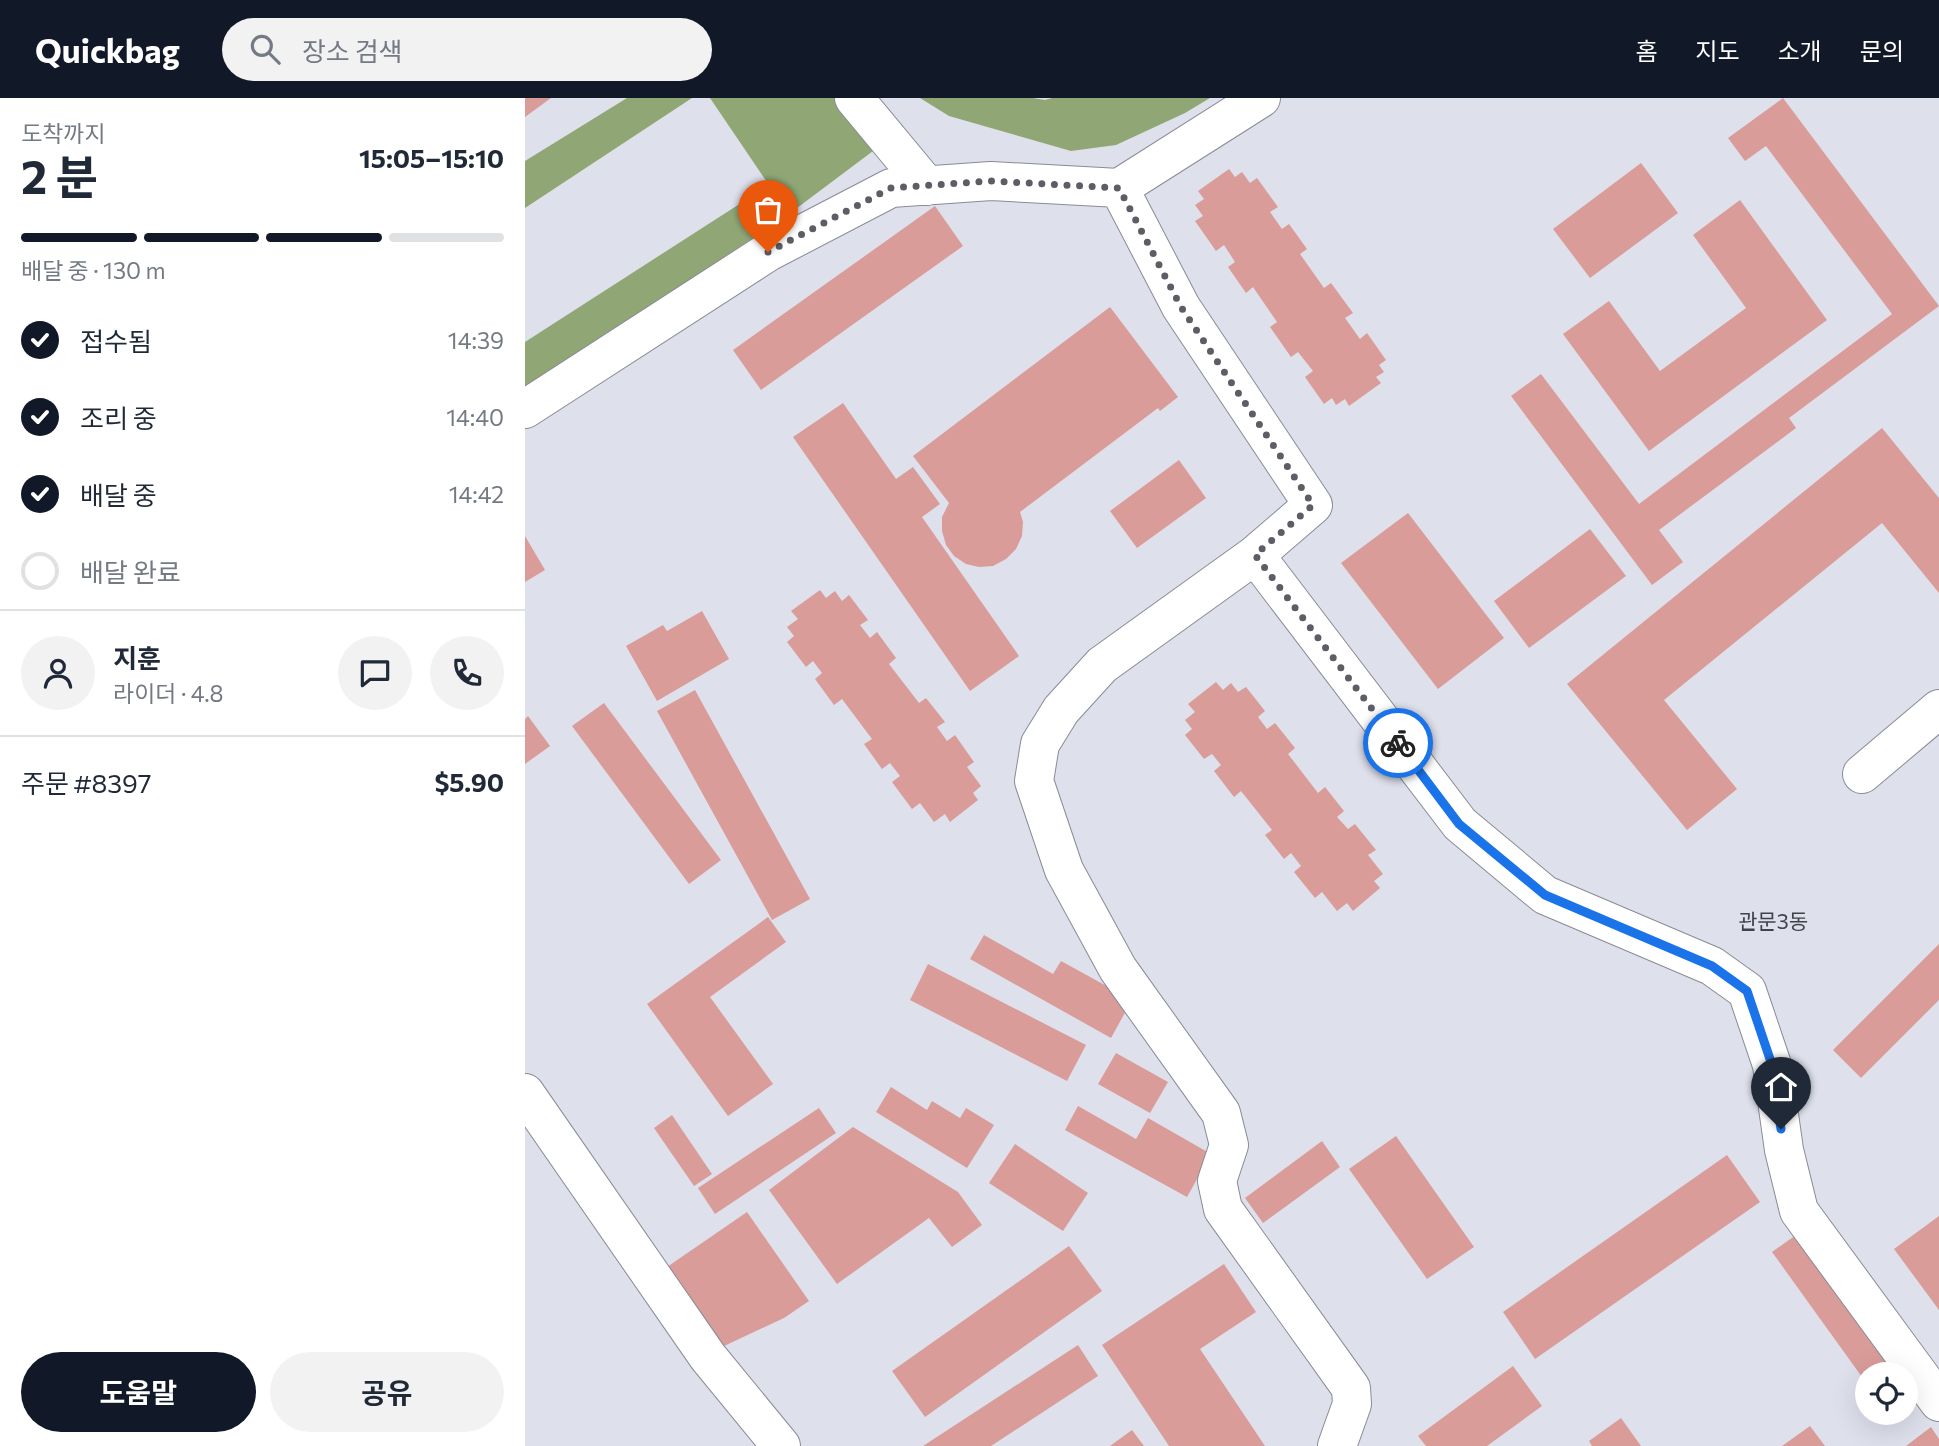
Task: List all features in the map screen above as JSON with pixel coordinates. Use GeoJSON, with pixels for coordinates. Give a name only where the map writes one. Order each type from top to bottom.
{"type":"FeatureCollection","features":[{"type":"Feature","properties":{"kind":"street"},"geometry":{"type":"LineString","coordinates":[[854,98],[927,186]]}},
{"type":"Feature","properties":{"kind":"street"},"geometry":{"type":"LineString","coordinates":[[525,410],[768,252],[891,188],[991,181],[1119,188],[1261,98]]}},
{"type":"Feature","properties":{"kind":"street"},"geometry":{"type":"LineString","coordinates":[[1119,188],[1181,307],[1313,505],[1255,555],[1102,665],[1061,710],[1040,744],[1034,781],[1064,870],[1118,970],[1221,1113],[1229,1145],[1217,1181],[1223,1209],[1351,1388],[1352,1404],[1337,1446]]}},
{"type":"Feature","properties":{"kind":"street"},"geometry":{"type":"LineString","coordinates":[[1255,555],[1459,824],[1545,895],[1712,966],[1747,991],[1772,1065],[1784,1150],[1799,1211],[1939,1402]]}},
{"type":"Feature","properties":{"kind":"street"},"geometry":{"type":"LineString","coordinates":[[1862,774],[1939,709]]}},
{"type":"Feature","properties":{"kind":"street"},"geometry":{"type":"LineString","coordinates":[[525,1093],[708,1357],[781,1446]]}},
{"type":"Feature","properties":{"kind":"green space"},"geometry":{"type":"Polygon","coordinates":[[[627,98],[692,98],[525,208],[525,161],[627,98]]]}},
{"type":"Feature","properties":{"kind":"green space"},"geometry":{"type":"Polygon","coordinates":[[[710,98],[836,98],[873,151],[789,214],[525,390],[525,342],[769,185],[710,98]]]}},
{"type":"Feature","properties":{"kind":"green space"},"geometry":{"type":"Polygon","coordinates":[[[920,98],[1210,98],[1185,113],[1116,145],[1071,151],[949,116],[920,98]]]}},
{"type":"Feature","properties":{"kind":"building"},"geometry":{"type":"Polygon","coordinates":[[[525,98],[551,98],[525,117],[525,98]]]}},
{"type":"Feature","properties":{"kind":"building"},"geometry":{"type":"Polygon","coordinates":[[[1783,98],[1939,306],[1789,418],[1796,428],[1659,530],[1683,562],[1652,585],[1511,396],[1541,374],[1639,504],[1892,314],[1766,146],[1745,161],[1728,138],[1783,98]]]}},
{"type":"Feature","properties":{"kind":"building"},"geometry":{"type":"Polygon","coordinates":[[[1641,163],[1678,213],[1590,278],[1553,229],[1641,163]]]}},
{"type":"Feature","properties":{"kind":"building"},"geometry":{"type":"Polygon","coordinates":[[[1229,169],[1235,177],[1242,172],[1250,183],[1257,178],[1278,207],[1270,212],[1282,229],[1289,224],[1307,249],[1300,254],[1324,288],[1331,283],[1353,313],[1345,318],[1360,339],[1367,333],[1386,360],[1379,365],[1384,372],[1376,377],[1381,383],[1349,406],[1345,399],[1336,405],[1332,398],[1324,404],[1305,377],[1313,371],[1298,352],[1291,357],[1270,327],[1277,322],[1253,287],[1246,293],[1228,267],[1235,262],[1224,245],[1216,251],[1195,221],[1203,216],[1195,205],[1204,199],[1198,191],[1229,169]]]}},
{"type":"Feature","properties":{"kind":"building"},"geometry":{"type":"Polygon","coordinates":[[[1740,200],[1827,320],[1649,451],[1563,334],[1609,301],[1660,371],[1746,308],[1693,235],[1740,200]]]}},
{"type":"Feature","properties":{"kind":"building"},"geometry":{"type":"Polygon","coordinates":[[[935,206],[963,246],[761,390],[733,350],[935,206]]]}},
{"type":"Feature","properties":{"kind":"building"},"geometry":{"type":"Polygon","coordinates":[[[1110,307],[1178,397],[1160,411],[1158,408],[1020,512],[1023,522],[1022,536],[1016,549],[1006,559],[993,566],[966,564],[954,556],[946,545],[942,531],[942,517],[949,503],[913,456],[1110,307]]]}},
{"type":"Feature","properties":{"kind":"building"},"geometry":{"type":"Polygon","coordinates":[[[843,403],[896,479],[913,467],[940,504],[922,517],[1019,656],[970,691],[793,437],[843,403]]]}},
{"type":"Feature","properties":{"kind":"building"},"geometry":{"type":"Polygon","coordinates":[[[1882,428],[1939,498],[1939,593],[1882,523],[1664,700],[1737,789],[1687,830],[1567,684],[1882,428]]]}},
{"type":"Feature","properties":{"kind":"building"},"geometry":{"type":"Polygon","coordinates":[[[1179,460],[1206,498],[1137,548],[1110,511],[1179,460]]]}},
{"type":"Feature","properties":{"kind":"building"},"geometry":{"type":"Polygon","coordinates":[[[1408,513],[1504,638],[1438,689],[1341,563],[1408,513]]]}},
{"type":"Feature","properties":{"kind":"building"},"geometry":{"type":"Polygon","coordinates":[[[1590,529],[1626,576],[1529,648],[1494,601],[1590,529]]]}},
{"type":"Feature","properties":{"kind":"building"},"geometry":{"type":"Polygon","coordinates":[[[525,536],[545,570],[525,582],[525,536]]]}},
{"type":"Feature","properties":{"kind":"building"},"geometry":{"type":"Polygon","coordinates":[[[820,590],[826,598],[835,591],[842,601],[849,595],[868,620],[860,625],[870,638],[877,632],[896,658],[889,664],[919,703],[926,698],[945,722],[937,727],[947,741],[955,735],[974,762],[967,767],[981,786],[973,793],[978,800],[950,822],[945,814],[934,822],[920,803],[912,809],[892,782],[900,776],[890,763],[882,769],[864,744],[872,739],[842,699],[834,705],[815,679],[822,673],[813,661],[806,667],[787,642],[794,636],[787,627],[798,619],[791,611],[820,590]]]}},
{"type":"Feature","properties":{"kind":"building"},"geometry":{"type":"Polygon","coordinates":[[[702,611],[729,659],[657,701],[626,646],[663,625],[667,631],[702,611]]]}},
{"type":"Feature","properties":{"kind":"building"},"geometry":{"type":"Polygon","coordinates":[[[1216,682],[1223,690],[1231,683],[1238,692],[1246,687],[1265,711],[1258,717],[1267,729],[1275,723],[1295,748],[1288,754],[1318,793],[1325,787],[1344,811],[1337,817],[1348,829],[1355,824],[1376,850],[1368,855],[1383,874],[1374,881],[1380,888],[1353,911],[1347,903],[1337,911],[1322,892],[1315,898],[1294,872],[1301,866],[1291,853],[1284,859],[1265,835],[1272,830],[1241,791],[1234,797],[1214,771],[1221,765],[1212,754],[1204,759],[1185,735],[1192,729],[1185,720],[1195,712],[1188,704],[1216,682]]]}},
{"type":"Feature","properties":{"kind":"building"},"geometry":{"type":"Polygon","coordinates":[[[695,690],[810,899],[772,920],[657,711],[695,690]]]}},
{"type":"Feature","properties":{"kind":"building"},"geometry":{"type":"Polygon","coordinates":[[[604,703],[721,860],[689,884],[572,726],[604,703]]]}},
{"type":"Feature","properties":{"kind":"building"},"geometry":{"type":"Polygon","coordinates":[[[528,716],[550,746],[525,764],[525,719],[528,716]]]}},
{"type":"Feature","properties":{"kind":"building"},"geometry":{"type":"Polygon","coordinates":[[[768,917],[786,942],[710,997],[773,1084],[728,1116],[647,1004],[768,917]]]}},
{"type":"Feature","properties":{"kind":"building"},"geometry":{"type":"Polygon","coordinates":[[[984,935],[1053,974],[1061,961],[1132,1000],[1111,1038],[970,959],[984,935]]]}},
{"type":"Feature","properties":{"kind":"building"},"geometry":{"type":"Polygon","coordinates":[[[1939,944],[1939,1000],[1861,1078],[1833,1050],[1939,944]]]}},
{"type":"Feature","properties":{"kind":"building"},"geometry":{"type":"Polygon","coordinates":[[[928,964],[1086,1045],[1067,1081],[910,1000],[928,964]]]}},
{"type":"Feature","properties":{"kind":"building"},"geometry":{"type":"Polygon","coordinates":[[[1116,1053],[1168,1082],[1150,1113],[1098,1084],[1116,1053]]]}},
{"type":"Feature","properties":{"kind":"building"},"geometry":{"type":"Polygon","coordinates":[[[891,1087],[927,1110],[932,1101],[960,1118],[966,1108],[994,1125],[967,1168],[876,1112],[891,1087]]]}},
{"type":"Feature","properties":{"kind":"building"},"geometry":{"type":"Polygon","coordinates":[[[1078,1106],[1136,1139],[1148,1118],[1211,1154],[1187,1197],[1065,1130],[1078,1106]]]}},
{"type":"Feature","properties":{"kind":"building"},"geometry":{"type":"Polygon","coordinates":[[[819,1108],[836,1133],[715,1214],[698,1188],[819,1108]]]}},
{"type":"Feature","properties":{"kind":"building"},"geometry":{"type":"Polygon","coordinates":[[[672,1115],[712,1174],[694,1186],[654,1128],[672,1115]]]}},
{"type":"Feature","properties":{"kind":"building"},"geometry":{"type":"Polygon","coordinates":[[[853,1127],[958,1192],[982,1225],[952,1247],[929,1218],[837,1284],[769,1190],[853,1127]]]}},
{"type":"Feature","properties":{"kind":"building"},"geometry":{"type":"Polygon","coordinates":[[[1396,1136],[1474,1247],[1427,1279],[1349,1169],[1396,1136]]]}},
{"type":"Feature","properties":{"kind":"building"},"geometry":{"type":"Polygon","coordinates":[[[1322,1141],[1340,1167],[1263,1223],[1245,1198],[1322,1141]]]}},
{"type":"Feature","properties":{"kind":"building"},"geometry":{"type":"Polygon","coordinates":[[[1015,1144],[1088,1193],[1063,1231],[989,1183],[1015,1144]]]}},
{"type":"Feature","properties":{"kind":"building"},"geometry":{"type":"Polygon","coordinates":[[[1727,1155],[1760,1202],[1535,1359],[1503,1312],[1727,1155]]]}},
{"type":"Feature","properties":{"kind":"building"},"geometry":{"type":"Polygon","coordinates":[[[747,1212],[809,1301],[784,1318],[722,1347],[667,1267],[747,1212]]]}},
{"type":"Feature","properties":{"kind":"building"},"geometry":{"type":"Polygon","coordinates":[[[1939,1216],[1939,1310],[1894,1249],[1939,1216]]]}},
{"type":"Feature","properties":{"kind":"building"},"geometry":{"type":"Polygon","coordinates":[[[1796,1235],[1887,1362],[1855,1362],[1855,1367],[1772,1252],[1796,1235]]]}},
{"type":"Feature","properties":{"kind":"building"},"geometry":{"type":"Polygon","coordinates":[[[1069,1246],[1102,1291],[925,1417],[892,1371],[1069,1246]]]}},
{"type":"Feature","properties":{"kind":"building"},"geometry":{"type":"Polygon","coordinates":[[[1224,1264],[1256,1312],[1200,1349],[1265,1446],[1169,1446],[1102,1345],[1224,1264]]]}},
{"type":"Feature","properties":{"kind":"building"},"geometry":{"type":"Polygon","coordinates":[[[1078,1345],[1098,1376],[991,1446],[923,1446],[1078,1345]]]}},
{"type":"Feature","properties":{"kind":"building"},"geometry":{"type":"Polygon","coordinates":[[[1513,1366],[1542,1406],[1487,1446],[1426,1446],[1418,1436],[1513,1366]]]}},
{"type":"Feature","properties":{"kind":"building"},"geometry":{"type":"Polygon","coordinates":[[[1621,1418],[1641,1446],[1592,1446],[1589,1441],[1621,1418]]]}},
{"type":"Feature","properties":{"kind":"building"},"geometry":{"type":"Polygon","coordinates":[[[1810,1426],[1825,1446],[1782,1446],[1810,1426]]]}},
{"type":"Feature","properties":{"kind":"building"},"geometry":{"type":"Polygon","coordinates":[[[1931,1427],[1939,1439],[1939,1446],[1906,1446],[1931,1427]]]}},
{"type":"Feature","properties":{"kind":"building"},"geometry":{"type":"Polygon","coordinates":[[[1132,1430],[1144,1446],[1110,1446],[1132,1430]]]}},
{"type":"Feature","properties":{"kind":"way so far"},"geometry":{"type":"LineString","coordinates":[[768,252],[891,188],[991,181],[1119,188],[1181,307],[1313,505],[1255,555],[1398,743]]}},
{"type":"Feature","properties":{"kind":"district","name":"관문3동"},"geometry":{"type":"Point","coordinates":[1773,922]}},
{"type":"Feature","properties":{"kind":"route"},"geometry":{"type":"LineString","coordinates":[[1398,743],[1459,824],[1545,895],[1712,966],[1747,991],[1772,1065],[1781,1129]]}}]}
